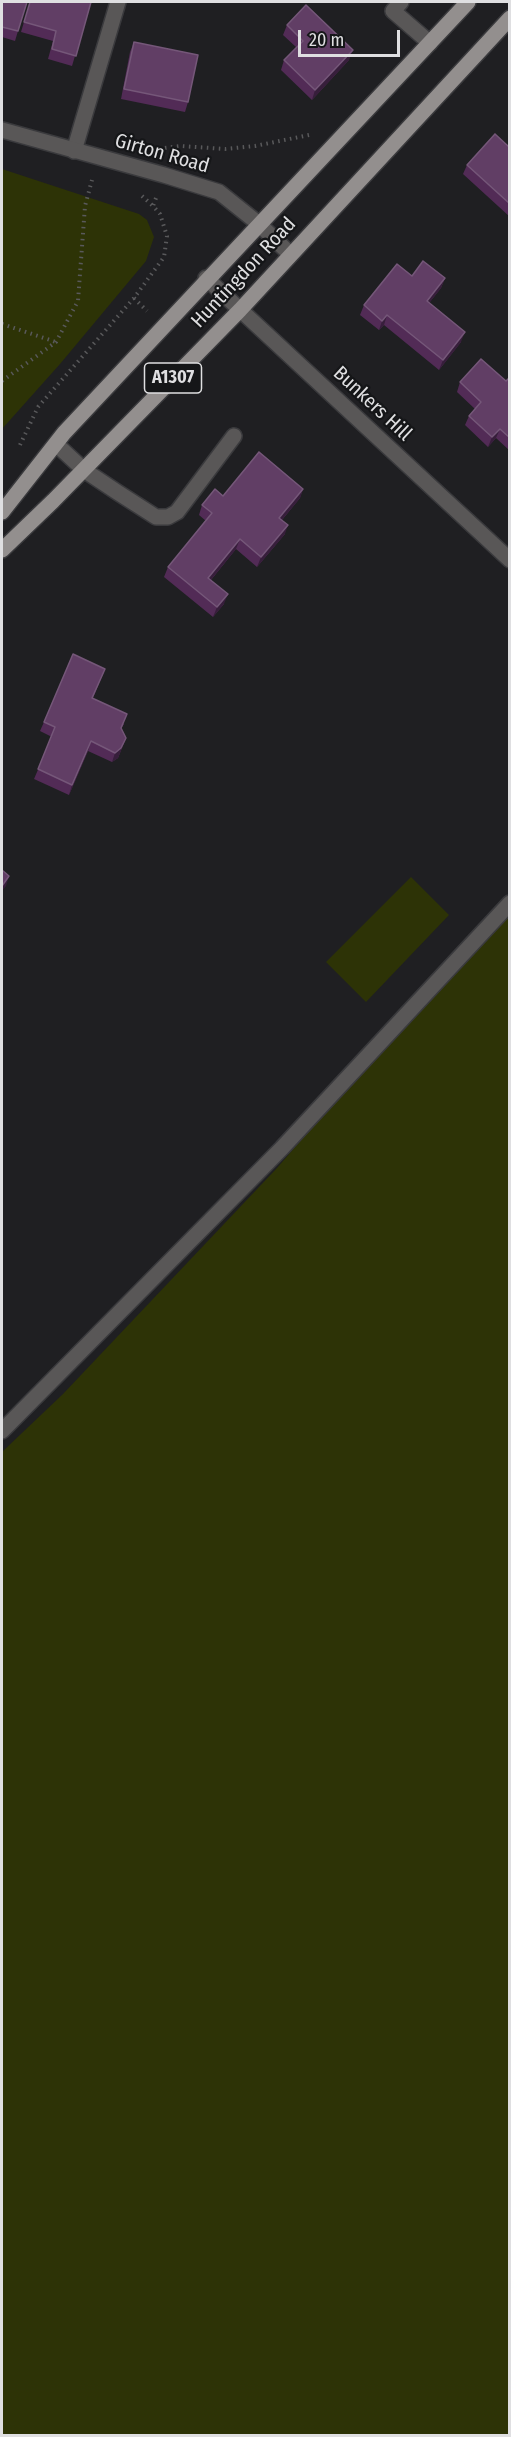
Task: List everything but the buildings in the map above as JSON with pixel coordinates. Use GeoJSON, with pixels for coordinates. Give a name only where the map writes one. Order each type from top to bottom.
{"type":"FeatureCollection","features":[{"type":"Feature","properties":{"kind":"main road","name":"Huntingdon Road"},"geometry":{"type":"LineString","coordinates":[[2,512],[56,444],[206,278],[468,2]]}},
{"type":"Feature","properties":{"kind":"main road","name":"Huntingdon Road"},"geometry":{"type":"LineString","coordinates":[[2,550],[84,470],[240,310],[510,18]]}},
{"type":"Feature","properties":{"kind":"street"},"geometry":{"type":"LineString","coordinates":[[74,151],[118,2]]}},
{"type":"Feature","properties":{"kind":"street"},"geometry":{"type":"LineString","coordinates":[[401,2],[393,10],[430,43]]}},
{"type":"Feature","properties":{"kind":"street","name":"Girton Road"},"geometry":{"type":"LineString","coordinates":[[2,130],[219,192],[259,224],[290,254]]}},
{"type":"Feature","properties":{"kind":"street","name":"Bunkers Hill"},"geometry":{"type":"LineString","coordinates":[[206,278],[510,560]]}},
{"type":"Feature","properties":{"kind":"street"},"geometry":{"type":"LineString","coordinates":[[56,444],[84,470],[156,517],[168,517],[177,512],[234,436]]}},
{"type":"Feature","properties":{"kind":"street"},"geometry":{"type":"LineString","coordinates":[[2,1431],[282,1148],[510,903]]}},
{"type":"Feature","properties":{"kind":"path"},"geometry":{"type":"LineString","coordinates":[[181,146],[225,148],[255,146],[309,135]]}},
{"type":"Feature","properties":{"kind":"path"},"geometry":{"type":"LineString","coordinates":[[2,381],[56,342],[78,302],[85,206],[99,157]]}},
{"type":"Feature","properties":{"kind":"path"},"geometry":{"type":"LineString","coordinates":[[16,455],[38,407],[134,298],[164,257],[166,236],[160,214],[153,206],[164,175]]}},
{"type":"Feature","properties":{"kind":"path"},"geometry":{"type":"LineString","coordinates":[[2,324],[56,342]]}},
{"type":"Feature","properties":{"kind":"green space"},"geometry":{"type":"Polygon","coordinates":[[[2,169],[139,214],[147,220],[154,237],[146,261],[2,429],[2,169]]]}},
{"type":"Feature","properties":{"kind":"green space"},"geometry":{"type":"Polygon","coordinates":[[[411,877],[449,915],[366,1002],[326,962],[411,877]]]}},
{"type":"Feature","properties":{"kind":"green space"},"geometry":{"type":"Polygon","coordinates":[[[509,899],[509,2435],[2,2436],[2,1452],[63,1394],[277,1168],[509,899]]]}}]}
